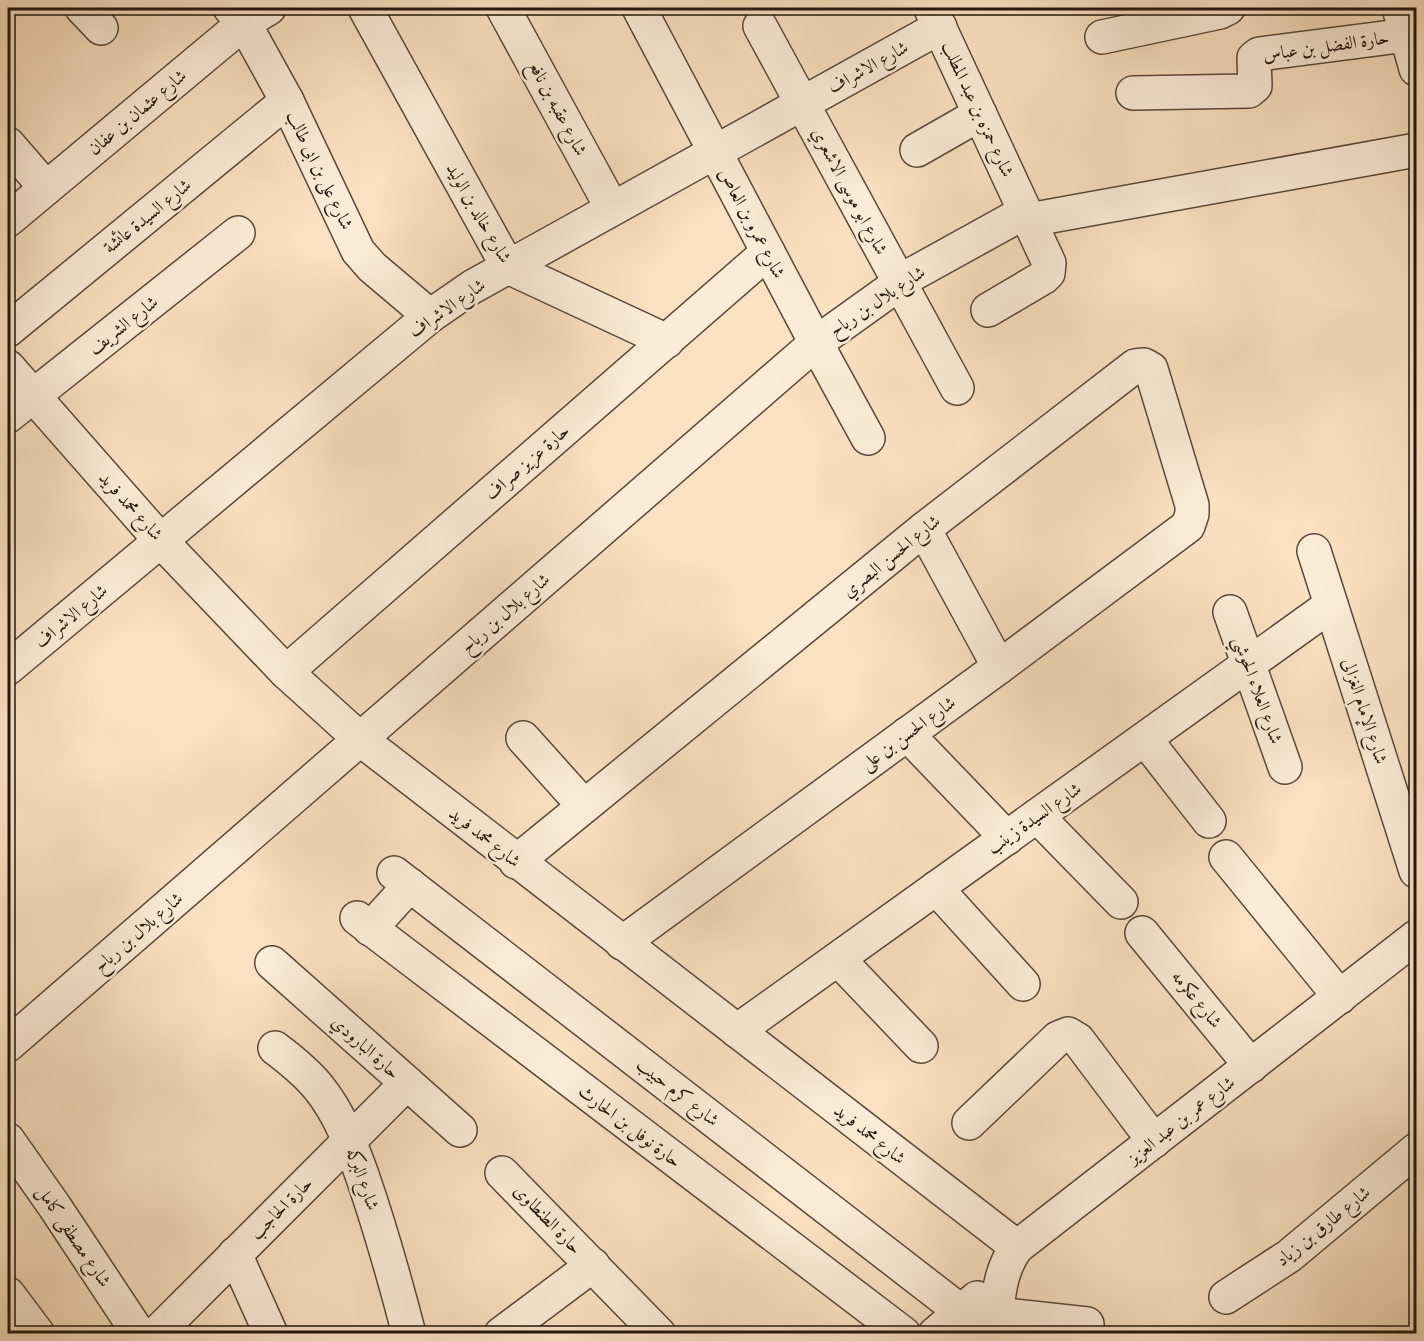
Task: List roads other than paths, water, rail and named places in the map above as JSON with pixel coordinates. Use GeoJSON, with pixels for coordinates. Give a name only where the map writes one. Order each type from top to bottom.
{"type":"FeatureCollection","features":[{"type":"Feature","properties":{"kind":"street","name":"شارع خالد بن الوليد"},"geometry":{"type":"LineString","coordinates":[[365,8],[508,267],[667,340]]}},
{"type":"Feature","properties":{"kind":"street","name":"شارع عقبه بن نافع"},"geometry":{"type":"LineString","coordinates":[[503,8],[612,208]]}},
{"type":"Feature","properties":{"kind":"street","name":"شارع عمرو بن العاص"},"geometry":{"type":"LineString","coordinates":[[639,8],[868,438]]}},
{"type":"Feature","properties":{"kind":"street"},"geometry":{"type":"LineString","coordinates":[[1102,37],[1220,12],[1228,8]]}},
{"type":"Feature","properties":{"kind":"street","name":"شارع على بن ابى طالب"},"geometry":{"type":"LineString","coordinates":[[247,13],[286,101],[358,251],[372,267],[430,316]]}},
{"type":"Feature","properties":{"kind":"street","name":"شارع عثمان بن عفان"},"geometry":{"type":"LineString","coordinates":[[8,220],[247,13]]}},
{"type":"Feature","properties":{"kind":"street","name":"شارع الاشراف"},"geometry":{"type":"LineString","coordinates":[[8,668],[430,316],[472,287],[802,103],[935,17]]}},
{"type":"Feature","properties":{"kind":"street","name":"شارع حمزه بن عبد المطلب"},"geometry":{"type":"LineString","coordinates":[[935,17],[1049,263],[1048,273],[988,310]]}},
{"type":"Feature","properties":{"kind":"street"},"geometry":{"type":"LineString","coordinates":[[1403,21],[1416,69]]}},
{"type":"Feature","properties":{"kind":"street","name":"حارة الفضل بن عباس"},"geometry":{"type":"LineString","coordinates":[[1133,93],[1249,91],[1255,86],[1254,58],[1258,54],[1403,21]]}},
{"type":"Feature","properties":{"kind":"street","name":"شارع ابو موسى الاشعري"},"geometry":{"type":"LineString","coordinates":[[760,26],[957,388]]}},
{"type":"Feature","properties":{"kind":"street","name":"شارع السيدة عائشة"},"geometry":{"type":"LineString","coordinates":[[8,330],[286,101]]}},
{"type":"Feature","properties":{"kind":"street"},"geometry":{"type":"LineString","coordinates":[[917,150],[980,114]]}},
{"type":"Feature","properties":{"kind":"street"},"geometry":{"type":"LineString","coordinates":[[8,144],[46,188]]}},
{"type":"Feature","properties":{"kind":"street","name":"شارع بلال بن رباح"},"geometry":{"type":"LineString","coordinates":[[8,1045],[816,343],[900,283],[1027,216],[1416,150]]}},
{"type":"Feature","properties":{"kind":"street","name":"شارع الشريف"},"geometry":{"type":"LineString","coordinates":[[8,416],[238,233]]}},
{"type":"Feature","properties":{"kind":"street","name":"حارة عزيز صراف"},"geometry":{"type":"LineString","coordinates":[[286,672],[768,252]]}},
{"type":"Feature","properties":{"kind":"street","name":"شارع الحسن البصري"},"geometry":{"type":"LineString","coordinates":[[516,862],[924,529],[1135,366],[1144,365],[1151,369],[1154,375],[1192,506],[1190,520]]}},
{"type":"Feature","properties":{"kind":"street","name":"شارع محمد فريد"},"geometry":{"type":"LineString","coordinates":[[8,367],[161,541],[286,672],[360,739],[737,1031],[1010,1261]]}},
{"type":"Feature","properties":{"kind":"street","name":"شارع الحسن بن على"},"geometry":{"type":"LineString","coordinates":[[622,943],[1182,531],[1190,520]]}},
{"type":"Feature","properties":{"kind":"street"},"geometry":{"type":"LineString","coordinates":[[924,529],[999,667]]}},
{"type":"Feature","properties":{"kind":"street","name":"شارع الإمام الغزالى"},"geometry":{"type":"LineString","coordinates":[[1314,551],[1416,871]]}},
{"type":"Feature","properties":{"kind":"street","name":"شارع السيدة زينب"},"geometry":{"type":"LineString","coordinates":[[737,1031],[1331,605]]}},
{"type":"Feature","properties":{"kind":"street","name":"شارع العلاء الحوشي"},"geometry":{"type":"LineString","coordinates":[[1230,612],[1285,767]]}},
{"type":"Feature","properties":{"kind":"street"},"geometry":{"type":"LineString","coordinates":[[907,734],[1006,838]]}},
{"type":"Feature","properties":{"kind":"street"},"geometry":{"type":"LineString","coordinates":[[523,738],[584,806]]}},
{"type":"Feature","properties":{"kind":"street"},"geometry":{"type":"LineString","coordinates":[[1145,739],[1209,821]]}},
{"type":"Feature","properties":{"kind":"street"},"geometry":{"type":"LineString","coordinates":[[1037,816],[1121,902]]}},
{"type":"Feature","properties":{"kind":"street"},"geometry":{"type":"LineString","coordinates":[[1226,857],[1340,997]]}},
{"type":"Feature","properties":{"kind":"street","name":"شارع كرم حبيب"},"geometry":{"type":"LineString","coordinates":[[363,923],[402,879],[962,1312],[993,1327]]}},
{"type":"Feature","properties":{"kind":"street"},"geometry":{"type":"LineString","coordinates":[[936,888],[1023,984]]}},
{"type":"Feature","properties":{"kind":"street","name":"حارة نوفل بن الحارث"},"geometry":{"type":"LineString","coordinates":[[363,923],[904,1334]]}},
{"type":"Feature","properties":{"kind":"street","name":"شارع عكرمه"},"geometry":{"type":"LineString","coordinates":[[1142,933],[1251,1066]]}},
{"type":"Feature","properties":{"kind":"street","name":"شارع عمر بن عبد العزيز"},"geometry":{"type":"LineString","coordinates":[[1010,1261],[1154,1141],[1416,937]]}},
{"type":"Feature","properties":{"kind":"street"},"geometry":{"type":"LineString","coordinates":[[838,959],[921,1046]]}},
{"type":"Feature","properties":{"kind":"street","name":"حارة البارودي"},"geometry":{"type":"LineString","coordinates":[[272,963],[460,1130]]}},
{"type":"Feature","properties":{"kind":"street"},"geometry":{"type":"LineString","coordinates":[[969,1123],[1058,1038],[1068,1034],[1078,1040],[1154,1141]]}},
{"type":"Feature","properties":{"kind":"street","name":"شارع البركه"},"geometry":{"type":"LineString","coordinates":[[275,1048],[299,1066],[320,1089],[349,1141],[378,1221],[409,1334]]}},
{"type":"Feature","properties":{"kind":"street","name":"حارة الحاجب"},"geometry":{"type":"LineString","coordinates":[[156,1334],[407,1083]]}},
{"type":"Feature","properties":{"kind":"street","name":"شارع مصطفى كامل"},"geometry":{"type":"LineString","coordinates":[[8,1140],[139,1334]]}},
{"type":"Feature","properties":{"kind":"street","name":"شارع طارق بن زياد"},"geometry":{"type":"LineString","coordinates":[[1226,1297],[1289,1256],[1416,1150]]}},
{"type":"Feature","properties":{"kind":"street","name":"حارة الطنطاوى"},"geometry":{"type":"LineString","coordinates":[[502,1173],[659,1334]]}},
{"type":"Feature","properties":{"kind":"street"},"geometry":{"type":"LineString","coordinates":[[235,1254],[271,1334]]}},
{"type":"Feature","properties":{"kind":"street"},"geometry":{"type":"LineString","coordinates":[[935,1334],[962,1312],[1010,1261]]}},
{"type":"Feature","properties":{"kind":"street"},"geometry":{"type":"LineString","coordinates":[[1010,1261],[998,1295],[993,1327],[1087,1324]]}},
{"type":"Feature","properties":{"kind":"street","name":"حارة الطنطاوى"},"geometry":{"type":"LineString","coordinates":[[505,1332],[593,1265]]}},
{"type":"Feature","properties":{"kind":"street"},"geometry":{"type":"LineString","coordinates":[[8,1294],[38,1334]]}}]}
